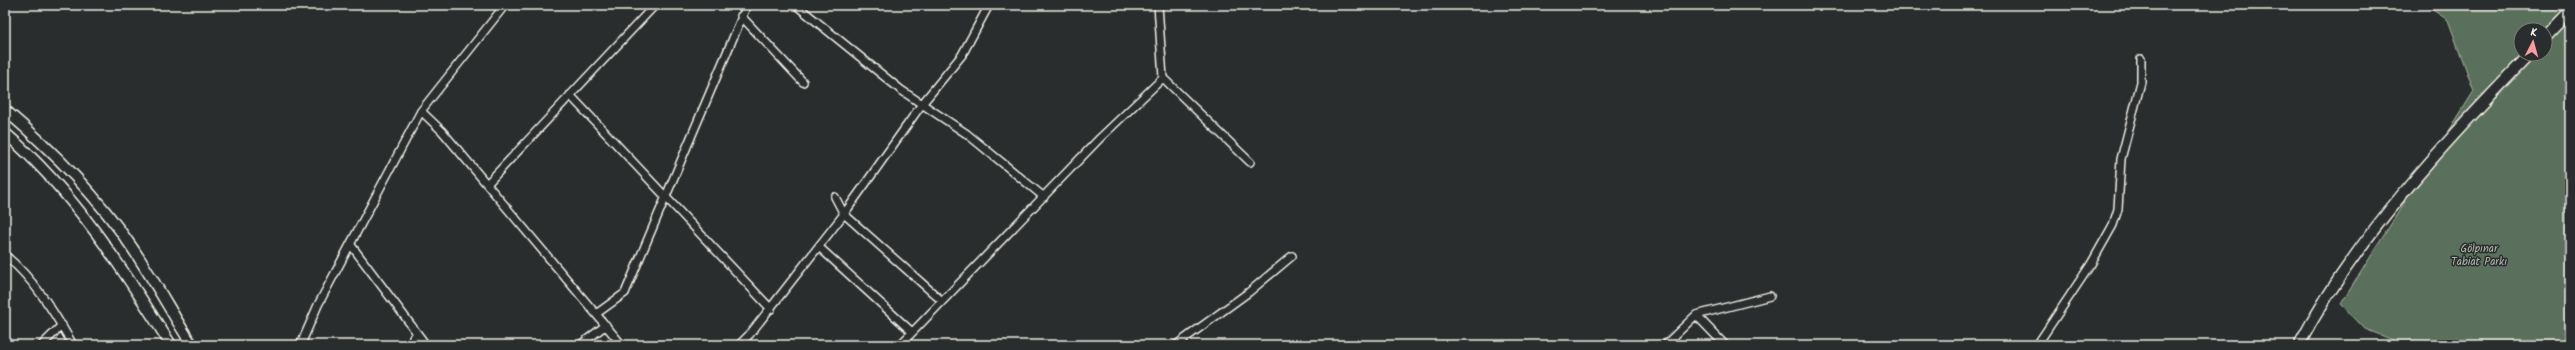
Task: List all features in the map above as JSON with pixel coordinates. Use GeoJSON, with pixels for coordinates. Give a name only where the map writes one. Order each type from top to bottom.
{"type":"FeatureCollection","features":[{"type":"Feature","properties":{"kind":"main road"},"geometry":{"type":"LineString","coordinates":[[2553,30],[2570,12]]}},
{"type":"Feature","properties":{"kind":"main road"},"geometry":{"type":"LineString","coordinates":[[2299,345],[2310,324],[2364,242],[2433,157],[2522,62]]}},
{"type":"Feature","properties":{"kind":"main road"},"geometry":{"type":"LineString","coordinates":[[5,110],[51,153],[110,218],[131,246],[192,344]]}},
{"type":"Feature","properties":{"kind":"main road"},"geometry":{"type":"LineString","coordinates":[[5,133],[48,172],[101,237],[171,345]]}},
{"type":"Feature","properties":{"kind":"street"},"geometry":{"type":"LineString","coordinates":[[300,345],[318,305],[421,111],[505,5]]}},
{"type":"Feature","properties":{"kind":"street"},"geometry":{"type":"LineString","coordinates":[[487,184],[655,5]]}},
{"type":"Feature","properties":{"kind":"street"},"geometry":{"type":"LineString","coordinates":[[596,314],[625,293],[665,195],[747,5]]}},
{"type":"Feature","properties":{"kind":"street"},"geometry":{"type":"LineString","coordinates":[[796,5],[922,104],[967,134],[1044,197]]}},
{"type":"Feature","properties":{"kind":"street"},"geometry":{"type":"LineString","coordinates":[[739,345],[771,309],[819,247],[922,104],[962,55],[988,5]]}},
{"type":"Feature","properties":{"kind":"street"},"geometry":{"type":"LineString","coordinates":[[1158,5],[1163,78],[1250,162]]}},
{"type":"Feature","properties":{"kind":"street"},"geometry":{"type":"LineString","coordinates":[[741,16],[803,82]]}},
{"type":"Feature","properties":{"kind":"street"},"geometry":{"type":"LineString","coordinates":[[2037,345],[2091,264],[2113,226],[2118,209],[2121,159],[2141,82],[2140,59]]}},
{"type":"Feature","properties":{"kind":"street"},"geometry":{"type":"LineString","coordinates":[[900,345],[1100,138],[1163,78]]}},
{"type":"Feature","properties":{"kind":"street"},"geometry":{"type":"LineString","coordinates":[[570,95],[771,309]]}},
{"type":"Feature","properties":{"kind":"street"},"geometry":{"type":"LineString","coordinates":[[421,111],[442,131],[622,345]]}},
{"type":"Feature","properties":{"kind":"street"},"geometry":{"type":"LineString","coordinates":[[835,197],[844,214],[942,301]]}},
{"type":"Feature","properties":{"kind":"street"},"geometry":{"type":"LineString","coordinates":[[351,245],[426,345]]}},
{"type":"Feature","properties":{"kind":"street"},"geometry":{"type":"LineString","coordinates":[[819,247],[912,332]]}},
{"type":"Feature","properties":{"kind":"street"},"geometry":{"type":"LineString","coordinates":[[5,255],[22,269],[62,325],[71,344]]}},
{"type":"Feature","properties":{"kind":"street"},"geometry":{"type":"LineString","coordinates":[[1176,345],[1249,292],[1292,256]]}},
{"type":"Feature","properties":{"kind":"street"},"geometry":{"type":"LineString","coordinates":[[1665,345],[1696,315],[1770,296]]}},
{"type":"Feature","properties":{"kind":"street"},"geometry":{"type":"LineString","coordinates":[[1696,315],[1725,345]]}},
{"type":"Feature","properties":{"kind":"street"},"geometry":{"type":"LineString","coordinates":[[42,345],[62,325]]}},
{"type":"Feature","properties":{"kind":"street"},"geometry":{"type":"LineString","coordinates":[[580,345],[606,325]]}},
{"type":"Feature","properties":{"kind":"street"},"geometry":{"type":"LineString","coordinates":[[408,345],[417,333]]}},
{"type":"Feature","properties":{"kind":"green space","name":"Gölpınar Tabiat Parkı"},"geometry":{"type":"Polygon","coordinates":[[[2425,5],[2570,5],[2570,345],[2406,345],[2365,329],[2341,304],[2474,91],[2448,20],[2425,5]]]}}]}
